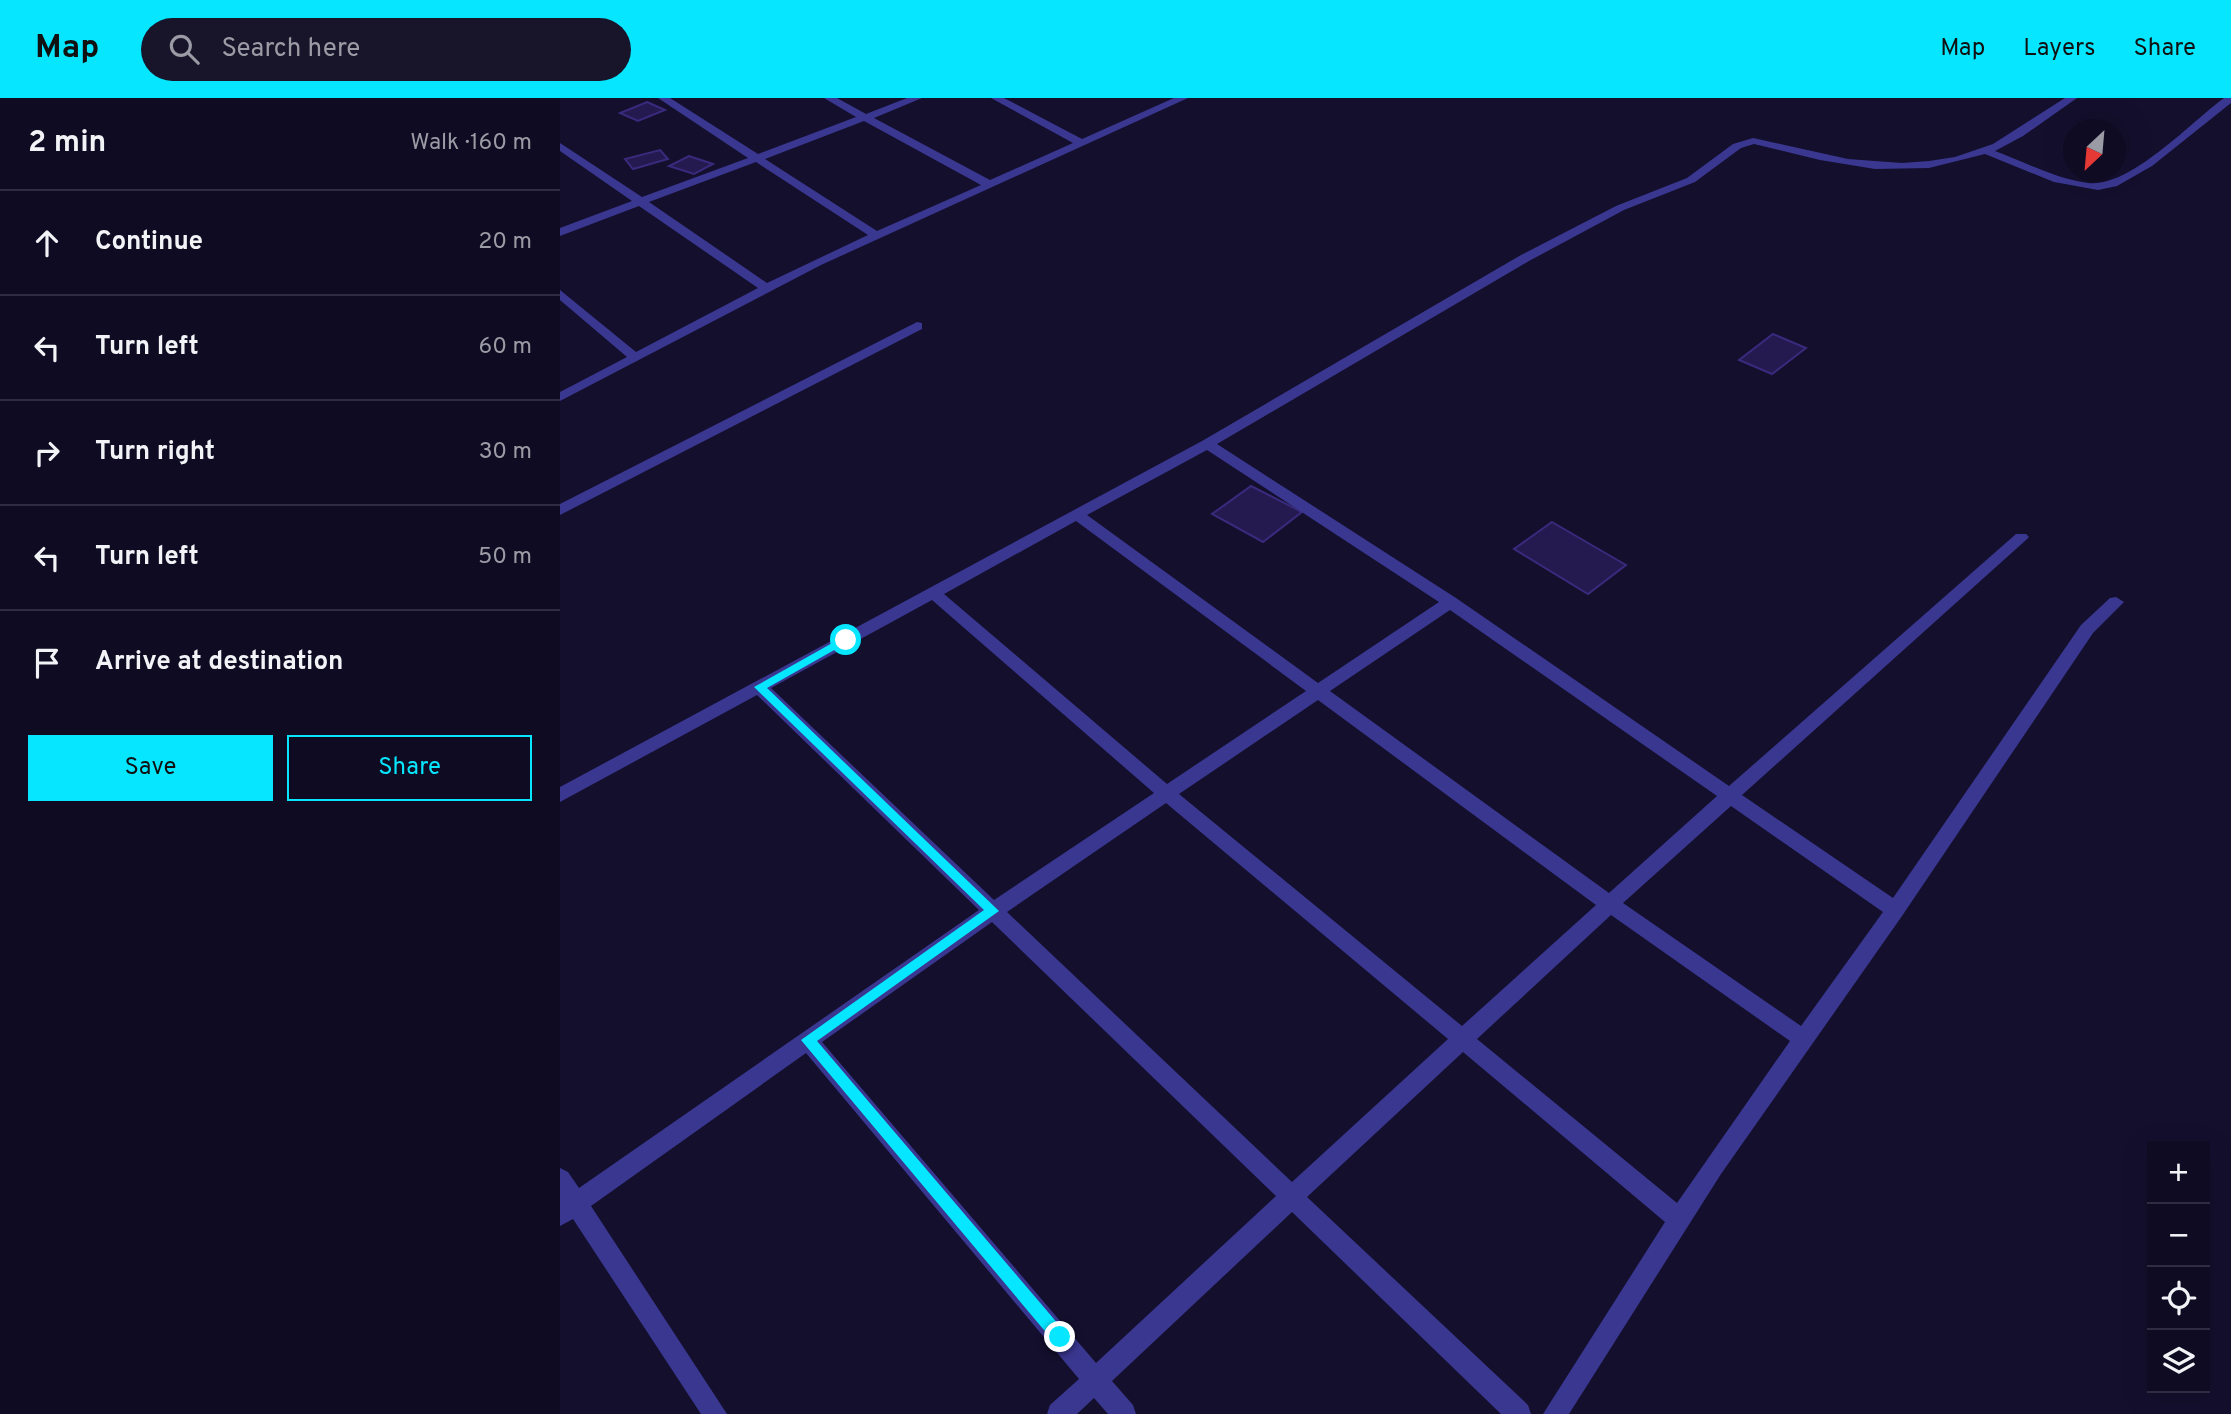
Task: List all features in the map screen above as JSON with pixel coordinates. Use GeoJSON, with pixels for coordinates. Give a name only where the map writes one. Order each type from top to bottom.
{"type":"FeatureCollection","features":[{"type":"Feature","properties":{"kind":"street"},"geometry":{"type":"LineString","coordinates":[[663,98],[876,235]]}},
{"type":"Feature","properties":{"kind":"street"},"geometry":{"type":"LineString","coordinates":[[829,98],[988,184]]}},
{"type":"Feature","properties":{"kind":"street"},"geometry":{"type":"LineString","coordinates":[[560,232],[917,98]]}},
{"type":"Feature","properties":{"kind":"street"},"geometry":{"type":"LineString","coordinates":[[996,98],[1081,143]]}},
{"type":"Feature","properties":{"kind":"street"},"geometry":{"type":"LineString","coordinates":[[560,795],[1207,444],[1525,258],[1620,208],[1691,180],[1737,146],[1753,141],[1829,159],[1894,169],[1986,151],[2072,98]]}},
{"type":"Feature","properties":{"kind":"street"},"geometry":{"type":"LineString","coordinates":[[1986,151],[2062,179],[2096,187],[2113,184],[2133,174],[2231,98]]}},
{"type":"Feature","properties":{"kind":"street"},"geometry":{"type":"LineString","coordinates":[[560,397],[876,235],[1174,99]]}},
{"type":"Feature","properties":{"kind":"street"},"geometry":{"type":"LineString","coordinates":[[560,146],[767,289]]}},
{"type":"Feature","properties":{"kind":"street"},"geometry":{"type":"LineString","coordinates":[[560,294],[636,358]]}},
{"type":"Feature","properties":{"kind":"street"},"geometry":{"type":"LineString","coordinates":[[560,510],[917,326]]}},
{"type":"Feature","properties":{"kind":"street"},"geometry":{"type":"LineString","coordinates":[[1207,444],[1450,602],[1895,910]]}},
{"type":"Feature","properties":{"kind":"street"},"geometry":{"type":"LineString","coordinates":[[1077,515],[1611,905],[1804,1039]]}},
{"type":"Feature","properties":{"kind":"street"},"geometry":{"type":"LineString","coordinates":[[1059,1414],[1464,1039],[2021,537]]}},
{"type":"Feature","properties":{"kind":"street"},"geometry":{"type":"LineString","coordinates":[[933,593],[1166,793],[1679,1219]]}},
{"type":"Feature","properties":{"kind":"street"},"geometry":{"type":"LineString","coordinates":[[568,1209],[993,911],[1450,602]]}},
{"type":"Feature","properties":{"kind":"street"},"geometry":{"type":"LineString","coordinates":[[1555,1414],[1679,1219],[2087,629],[2116,602]]}},
{"type":"Feature","properties":{"kind":"street"},"geometry":{"type":"LineString","coordinates":[[759,687],[1518,1414]]}},
{"type":"Feature","properties":{"kind":"street"},"geometry":{"type":"LineString","coordinates":[[808,1040],[1124,1414]]}},
{"type":"Feature","properties":{"kind":"street"},"geometry":{"type":"LineString","coordinates":[[560,1179],[568,1209],[715,1414]]}},
{"type":"Feature","properties":{"kind":"building"},"geometry":{"type":"Polygon","coordinates":[[[647,102],[665,110],[638,121],[620,113],[647,102]]]}},
{"type":"Feature","properties":{"kind":"building"},"geometry":{"type":"Polygon","coordinates":[[[660,150],[668,159],[633,169],[625,159],[660,150]]]}},
{"type":"Feature","properties":{"kind":"building"},"geometry":{"type":"Polygon","coordinates":[[[689,156],[713,164],[694,174],[669,166],[689,156]]]}},
{"type":"Feature","properties":{"kind":"building"},"geometry":{"type":"Polygon","coordinates":[[[1773,334],[1806,348],[1772,374],[1739,360],[1773,334]]]}},
{"type":"Feature","properties":{"kind":"building"},"geometry":{"type":"Polygon","coordinates":[[[1251,486],[1302,512],[1263,542],[1212,514],[1251,486]]]}},
{"type":"Feature","properties":{"kind":"building"},"geometry":{"type":"Polygon","coordinates":[[[1552,522],[1626,565],[1588,594],[1514,549],[1552,522]]]}},
{"type":"Feature","properties":{"kind":"route"},"geometry":{"type":"LineString","coordinates":[[846,640],[759,687],[993,911],[808,1040],[1060,1337]]}}]}
